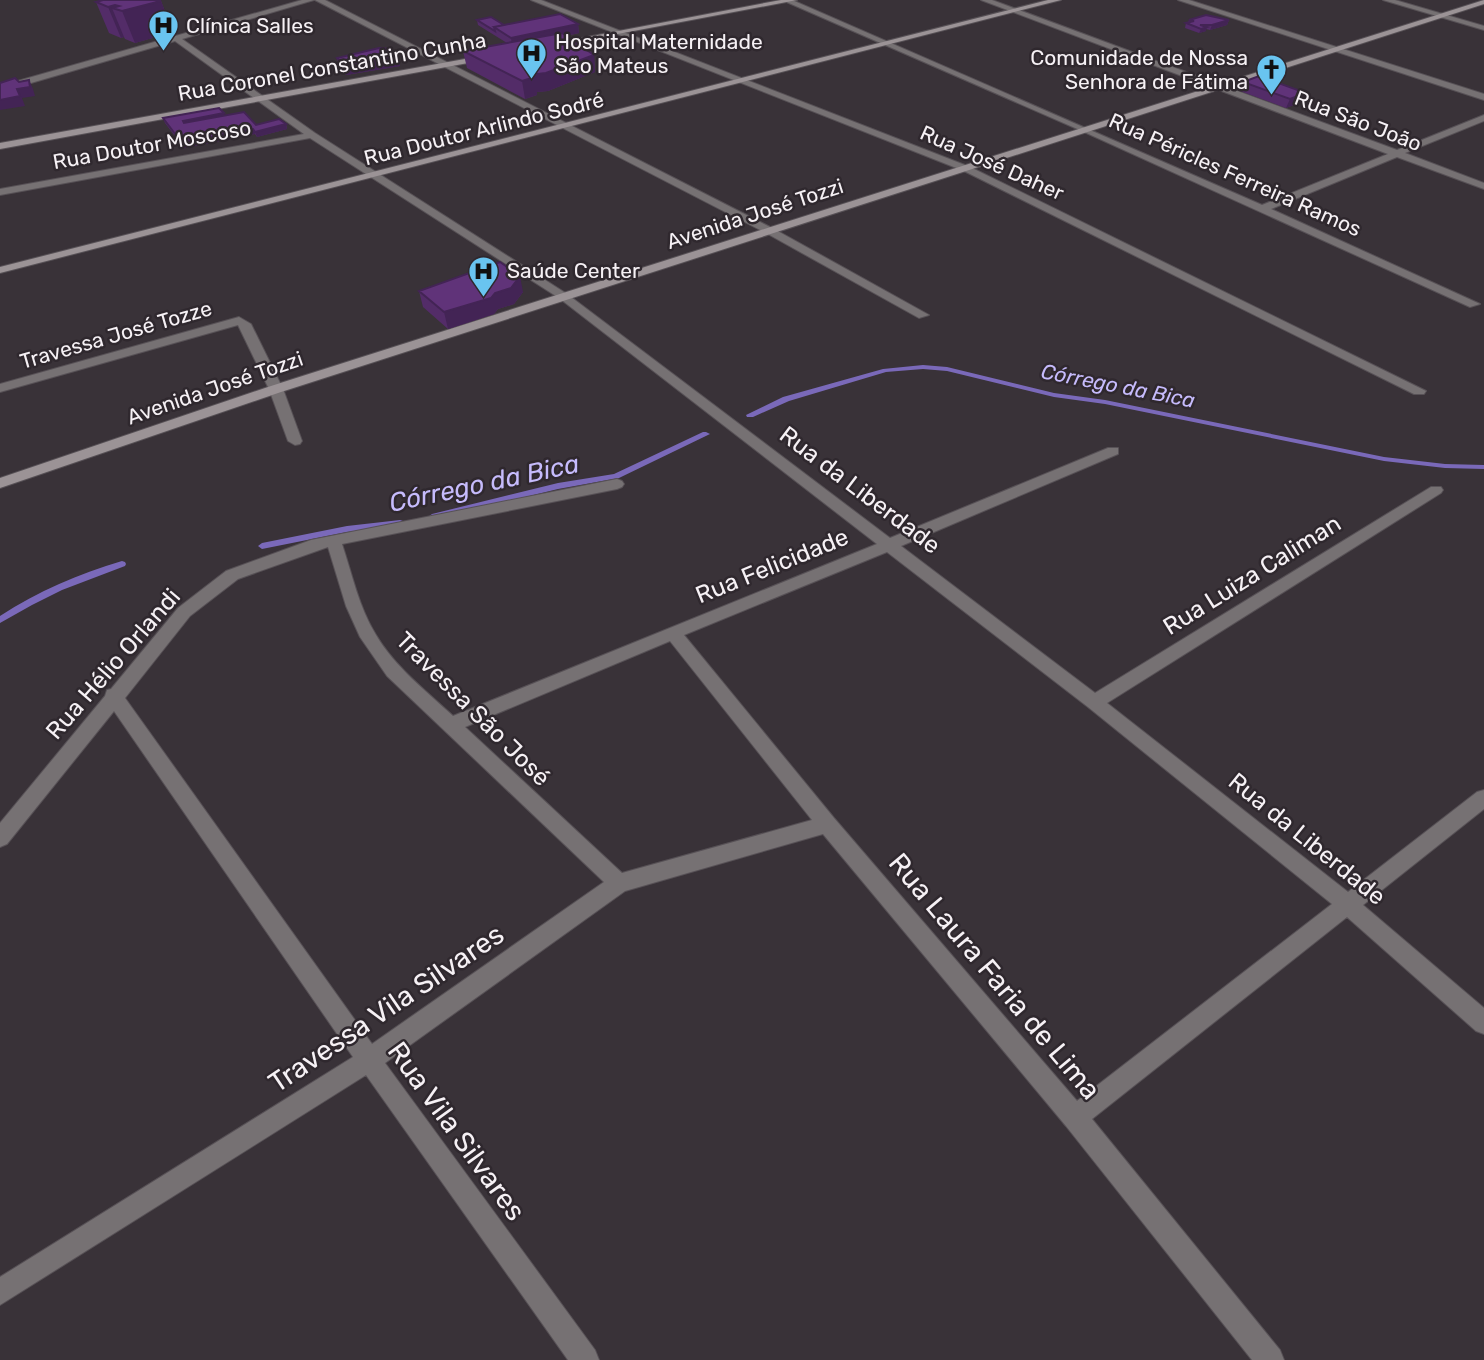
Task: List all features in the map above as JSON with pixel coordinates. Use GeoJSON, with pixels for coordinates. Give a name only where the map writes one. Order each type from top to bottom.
{"type":"FeatureCollection","features":[{"type":"Feature","properties":{"kind":"street"},"geometry":{"type":"LineString","coordinates":[[0,89],[310,0]]}},
{"type":"Feature","properties":{"kind":"street"},"geometry":{"type":"LineString","coordinates":[[319,0],[770,231],[923,315]]}},
{"type":"Feature","properties":{"kind":"street","name":"Rua José Daher"},"geometry":{"type":"LineString","coordinates":[[535,0],[967,169],[1419,391]]}},
{"type":"Feature","properties":{"kind":"street"},"geometry":{"type":"LineString","coordinates":[[538,47],[789,0]]}},
{"type":"Feature","properties":{"kind":"street","name":"Rua Péricles Ferreira Ramos"},"geometry":{"type":"LineString","coordinates":[[789,0],[1085,129],[1474,304]]}},
{"type":"Feature","properties":{"kind":"street","name":"Rua São João"},"geometry":{"type":"LineString","coordinates":[[985,0],[1484,186]]}},
{"type":"Feature","properties":{"kind":"street","name":"Rua Doutor Arlindo Sodré"},"geometry":{"type":"LineString","coordinates":[[0,270],[1057,0]]}},
{"type":"Feature","properties":{"kind":"street"},"geometry":{"type":"LineString","coordinates":[[1182,0],[1484,97]]}},
{"type":"Feature","properties":{"kind":"street"},"geometry":{"type":"LineString","coordinates":[[1387,0],[1484,28]]}},
{"type":"Feature","properties":{"kind":"street","name":"Avenida José Tozzi"},"geometry":{"type":"LineString","coordinates":[[0,484],[276,389],[1484,2]]}},
{"type":"Feature","properties":{"kind":"street","name":"Rua da Liberdade"},"geometry":{"type":"LineString","coordinates":[[175,38],[312,135],[563,296],[1094,702],[1346,902],[1484,1023]]}},
{"type":"Feature","properties":{"kind":"street","name":"Rua Coronel Constantino Cunha"},"geometry":{"type":"LineString","coordinates":[[0,146],[499,54]]}},
{"type":"Feature","properties":{"kind":"street"},"geometry":{"type":"LineString","coordinates":[[1263,208],[1484,118]]}},
{"type":"Feature","properties":{"kind":"street","name":"Rua Doutor Moscoso"},"geometry":{"type":"LineString","coordinates":[[0,192],[312,135]]}},
{"type":"Feature","properties":{"kind":"street","name":"Travessa José Tozze"},"geometry":{"type":"LineString","coordinates":[[0,388],[232,322],[242,322],[276,389]]}},
{"type":"Feature","properties":{"kind":"street"},"geometry":{"type":"LineString","coordinates":[[276,389],[295,441]]}},
{"type":"Feature","properties":{"kind":"street","name":"Rua Felicidade"},"geometry":{"type":"LineString","coordinates":[[449,726],[672,632],[890,546],[1113,451]]}},
{"type":"Feature","properties":{"kind":"street","name":"Rua Hélio Orlandi"},"geometry":{"type":"LineString","coordinates":[[0,838],[184,612],[232,575],[279,555],[334,542],[617,484]]}},
{"type":"Feature","properties":{"kind":"street","name":"Rua Luiza Caliman"},"geometry":{"type":"LineString","coordinates":[[1094,702],[1436,490]]}},
{"type":"Feature","properties":{"kind":"street","name":"Travessa São José"},"geometry":{"type":"LineString","coordinates":[[334,542],[354,606],[368,637],[393,671],[620,883]]}},
{"type":"Feature","properties":{"kind":"street","name":"Rua Laura Faria de Lima"},"geometry":{"type":"LineString","coordinates":[[672,632],[827,824],[1075,1117],[1270,1360]]}},
{"type":"Feature","properties":{"kind":"street","name":"Rua Vila Silvares"},"geometry":{"type":"LineString","coordinates":[[114,695],[369,1060],[585,1360]]}},
{"type":"Feature","properties":{"kind":"street"},"geometry":{"type":"LineString","coordinates":[[1075,1117],[1346,902],[1484,797]]}},
{"type":"Feature","properties":{"kind":"street","name":"Travessa Vila Silvares"},"geometry":{"type":"LineString","coordinates":[[0,1292],[369,1060],[620,883],[827,824]]}},
{"type":"Feature","properties":{"kind":"building"},"geometry":{"type":"Polygon","coordinates":[[[161,1],[122,11],[112,8],[119,6],[108,7],[96,2],[161,1]]]}},
{"type":"Feature","properties":{"kind":"building"},"geometry":{"type":"Polygon","coordinates":[[[560,14],[578,24],[511,38],[494,27],[560,14]]]}},
{"type":"Feature","properties":{"kind":"building"},"geometry":{"type":"Polygon","coordinates":[[[1206,15],[1229,20],[1200,25],[1207,27],[1201,29],[1186,23],[1206,15]]]}},
{"type":"Feature","properties":{"kind":"building"},"geometry":{"type":"Polygon","coordinates":[[[491,17],[504,25],[494,27],[495,31],[477,20],[491,17]]]}},
{"type":"Feature","properties":{"kind":"building"},"geometry":{"type":"Polygon","coordinates":[[[562,33],[594,55],[546,73],[529,75],[535,77],[522,81],[463,51],[562,33]]]}},
{"type":"Feature","properties":{"kind":"building"},"geometry":{"type":"Polygon","coordinates":[[[379,48],[390,49],[397,57],[344,66],[337,58],[379,48]]]}},
{"type":"Feature","properties":{"kind":"building"},"geometry":{"type":"Polygon","coordinates":[[[1259,76],[1306,93],[1290,99],[1243,82],[1259,76]]]}},
{"type":"Feature","properties":{"kind":"building"},"geometry":{"type":"Polygon","coordinates":[[[15,78],[19,82],[29,80],[30,87],[17,89],[20,96],[0,100],[0,83],[15,78]]]}},
{"type":"Feature","properties":{"kind":"building"},"geometry":{"type":"Polygon","coordinates":[[[219,108],[224,113],[183,121],[184,123],[244,112],[256,125],[279,119],[286,124],[255,132],[253,129],[182,143],[163,118],[219,108]]]}},
{"type":"Feature","properties":{"kind":"building"},"geometry":{"type":"Polygon","coordinates":[[[500,262],[520,276],[511,288],[495,293],[491,298],[444,312],[419,291],[500,262]]]}},
{"type":"Feature","properties":{"kind":"waterway","name":"Córrego da Bica"},"geometry":{"type":"LineString","coordinates":[[750,415],[786,399],[885,370],[923,367],[947,369],[1054,395],[1105,402],[1384,459],[1445,466],[1484,467]]}},
{"type":"Feature","properties":{"kind":"waterway","name":"Córrego da Bica"},"geometry":{"type":"LineString","coordinates":[[432,517],[558,486],[616,476],[706,434]]}},
{"type":"Feature","properties":{"kind":"waterway","name":"Córrego da Bica"},"geometry":{"type":"LineString","coordinates":[[262,546],[347,529],[400,523]]}},
{"type":"Feature","properties":{"kind":"waterway","name":"Córrego da Bica"},"geometry":{"type":"LineString","coordinates":[[0,620],[59,588],[122,564]]}},
{"type":"Feature","properties":{"kind":"place","name":"Clínica Salles"},"geometry":{"type":"Point","coordinates":[163,53]}},
{"type":"Feature","properties":{"kind":"place","name":"Hospital Maternidade São Mateus"},"geometry":{"type":"Point","coordinates":[532,81]}},
{"type":"Feature","properties":{"kind":"place","name":"Comunidade de Nossa Senhora de Fátima"},"geometry":{"type":"Point","coordinates":[1271,97]}},
{"type":"Feature","properties":{"kind":"place","name":"Saúde Center"},"geometry":{"type":"Point","coordinates":[484,298]}}]}
